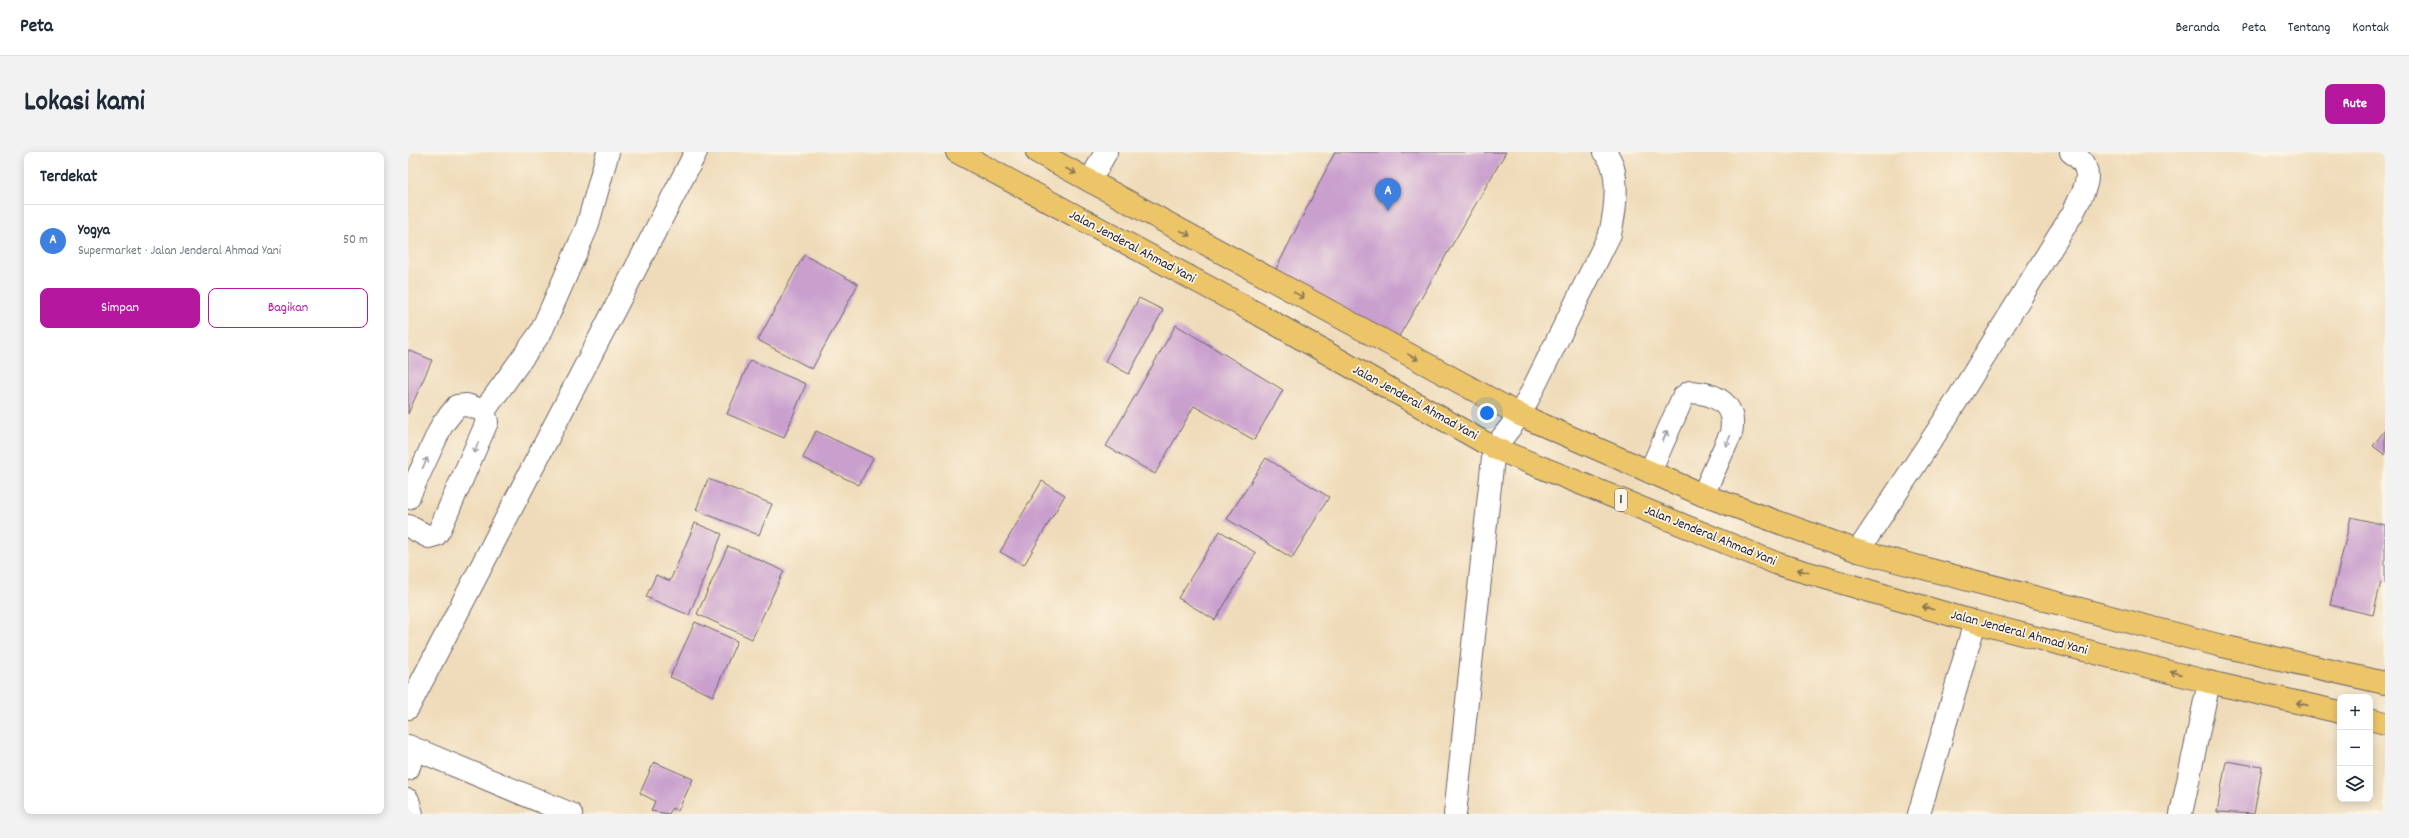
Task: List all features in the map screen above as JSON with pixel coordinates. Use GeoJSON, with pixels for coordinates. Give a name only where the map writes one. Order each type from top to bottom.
{"type":"FeatureCollection","features":[{"type":"Feature","properties":{"kind":"highway","name":"Jalan Jenderal Ahmad Yani"},"geometry":{"type":"LineString","coordinates":[[957,152],[1260,315],[1494,448],[1778,564],[1975,622],[2209,682],[2337,711]]}},
{"type":"Feature","properties":{"kind":"highway"},"geometry":{"type":"LineString","coordinates":[[1037,152],[1520,415],[1704,495],[1858,551],[2218,645],[2385,683]]}},
{"type":"Feature","properties":{"kind":"highway"},"geometry":{"type":"LineString","coordinates":[[2373,720],[2385,723]]}},
{"type":"Feature","properties":{"kind":"street"},"geometry":{"type":"LineString","coordinates":[[484,411],[541,332],[586,227],[608,152]]}},
{"type":"Feature","properties":{"kind":"street"},"geometry":{"type":"LineString","coordinates":[[408,708],[696,152]]}},
{"type":"Feature","properties":{"kind":"street"},"geometry":{"type":"LineString","coordinates":[[1090,181],[1106,152]]}},
{"type":"Feature","properties":{"kind":"street"},"geometry":{"type":"LineString","coordinates":[[1455,814],[1494,448],[1520,415],[1610,234],[1616,207],[1614,172],[1608,155],[1604,152]]}},
{"type":"Feature","properties":{"kind":"street"},"geometry":{"type":"LineString","coordinates":[[1858,551],[1944,421],[2073,213],[2088,183],[2087,169],[2079,157],[2071,152]]}},
{"type":"Feature","properties":{"kind":"street"},"geometry":{"type":"LineString","coordinates":[[1650,472],[1683,397],[1690,392],[1711,395],[1726,404],[1731,414],[1733,425],[1731,433],[1704,495]]}},
{"type":"Feature","properties":{"kind":"street"},"geometry":{"type":"LineString","coordinates":[[408,498],[442,425],[457,406],[467,405],[484,411]]}},
{"type":"Feature","properties":{"kind":"street"},"geometry":{"type":"LineString","coordinates":[[408,526],[429,537],[436,535],[440,529],[487,422],[484,411]]}},
{"type":"Feature","properties":{"kind":"street"},"geometry":{"type":"LineString","coordinates":[[1919,814],[1975,622]]}},
{"type":"Feature","properties":{"kind":"street"},"geometry":{"type":"LineString","coordinates":[[2181,814],[2209,682]]}},
{"type":"Feature","properties":{"kind":"street"},"geometry":{"type":"LineString","coordinates":[[410,755],[571,814]]}},
{"type":"Feature","properties":{"kind":"street"},"geometry":{"type":"LineString","coordinates":[[408,800],[412,814]]}},
{"type":"Feature","properties":{"kind":"building"},"geometry":{"type":"Polygon","coordinates":[[[1335,152],[1506,152],[1398,338],[1275,271],[1335,152]]]}},
{"type":"Feature","properties":{"kind":"building"},"geometry":{"type":"Polygon","coordinates":[[[804,255],[858,284],[812,369],[758,340],[804,255]]]}},
{"type":"Feature","properties":{"kind":"building"},"geometry":{"type":"Polygon","coordinates":[[[1139,298],[1163,310],[1129,374],[1105,361],[1139,298]]]}},
{"type":"Feature","properties":{"kind":"building"},"geometry":{"type":"Polygon","coordinates":[[[1176,325],[1283,390],[1254,440],[1194,406],[1155,474],[1106,446],[1176,325]]]}},
{"type":"Feature","properties":{"kind":"building"},"geometry":{"type":"Polygon","coordinates":[[[408,350],[432,360],[408,414],[408,350]]]}},
{"type":"Feature","properties":{"kind":"building"},"geometry":{"type":"Polygon","coordinates":[[[750,360],[806,384],[784,438],[727,414],[750,360]]]}},
{"type":"Feature","properties":{"kind":"building"},"geometry":{"type":"Polygon","coordinates":[[[2385,430],[2385,455],[2373,446],[2385,430]]]}},
{"type":"Feature","properties":{"kind":"building"},"geometry":{"type":"Polygon","coordinates":[[[816,431],[873,458],[859,485],[803,458],[816,431]]]}},
{"type":"Feature","properties":{"kind":"building"},"geometry":{"type":"Polygon","coordinates":[[[1266,458],[1329,497],[1292,558],[1227,519],[1266,458]]]}},
{"type":"Feature","properties":{"kind":"building"},"geometry":{"type":"Polygon","coordinates":[[[708,479],[772,504],[759,535],[696,510],[708,479]]]}},
{"type":"Feature","properties":{"kind":"building"},"geometry":{"type":"Polygon","coordinates":[[[1042,481],[1065,495],[1024,565],[1000,552],[1042,481]]]}},
{"type":"Feature","properties":{"kind":"building"},"geometry":{"type":"Polygon","coordinates":[[[2351,517],[2385,525],[2385,583],[2381,582],[2373,615],[2330,605],[2351,517]]]}},
{"type":"Feature","properties":{"kind":"building"},"geometry":{"type":"Polygon","coordinates":[[[695,523],[722,534],[689,615],[646,597],[656,575],[670,581],[695,523]]]}},
{"type":"Feature","properties":{"kind":"building"},"geometry":{"type":"Polygon","coordinates":[[[1220,531],[1256,553],[1215,620],[1178,598],[1220,531]]]}},
{"type":"Feature","properties":{"kind":"building"},"geometry":{"type":"Polygon","coordinates":[[[728,546],[784,571],[752,639],[697,614],[728,546]]]}},
{"type":"Feature","properties":{"kind":"building"},"geometry":{"type":"Polygon","coordinates":[[[695,622],[737,641],[713,696],[670,677],[695,622]]]}},
{"type":"Feature","properties":{"kind":"building"},"geometry":{"type":"Polygon","coordinates":[[[2226,761],[2262,767],[2254,814],[2217,812],[2226,761]]]}},
{"type":"Feature","properties":{"kind":"building"},"geometry":{"type":"Polygon","coordinates":[[[654,762],[693,779],[678,811],[672,808],[669,814],[651,811],[655,801],[640,793],[654,762]]]}},
{"type":"Feature","properties":{"kind":"place","name":"Yogya"},"geometry":{"type":"Point","coordinates":[1388,211]}}]}
